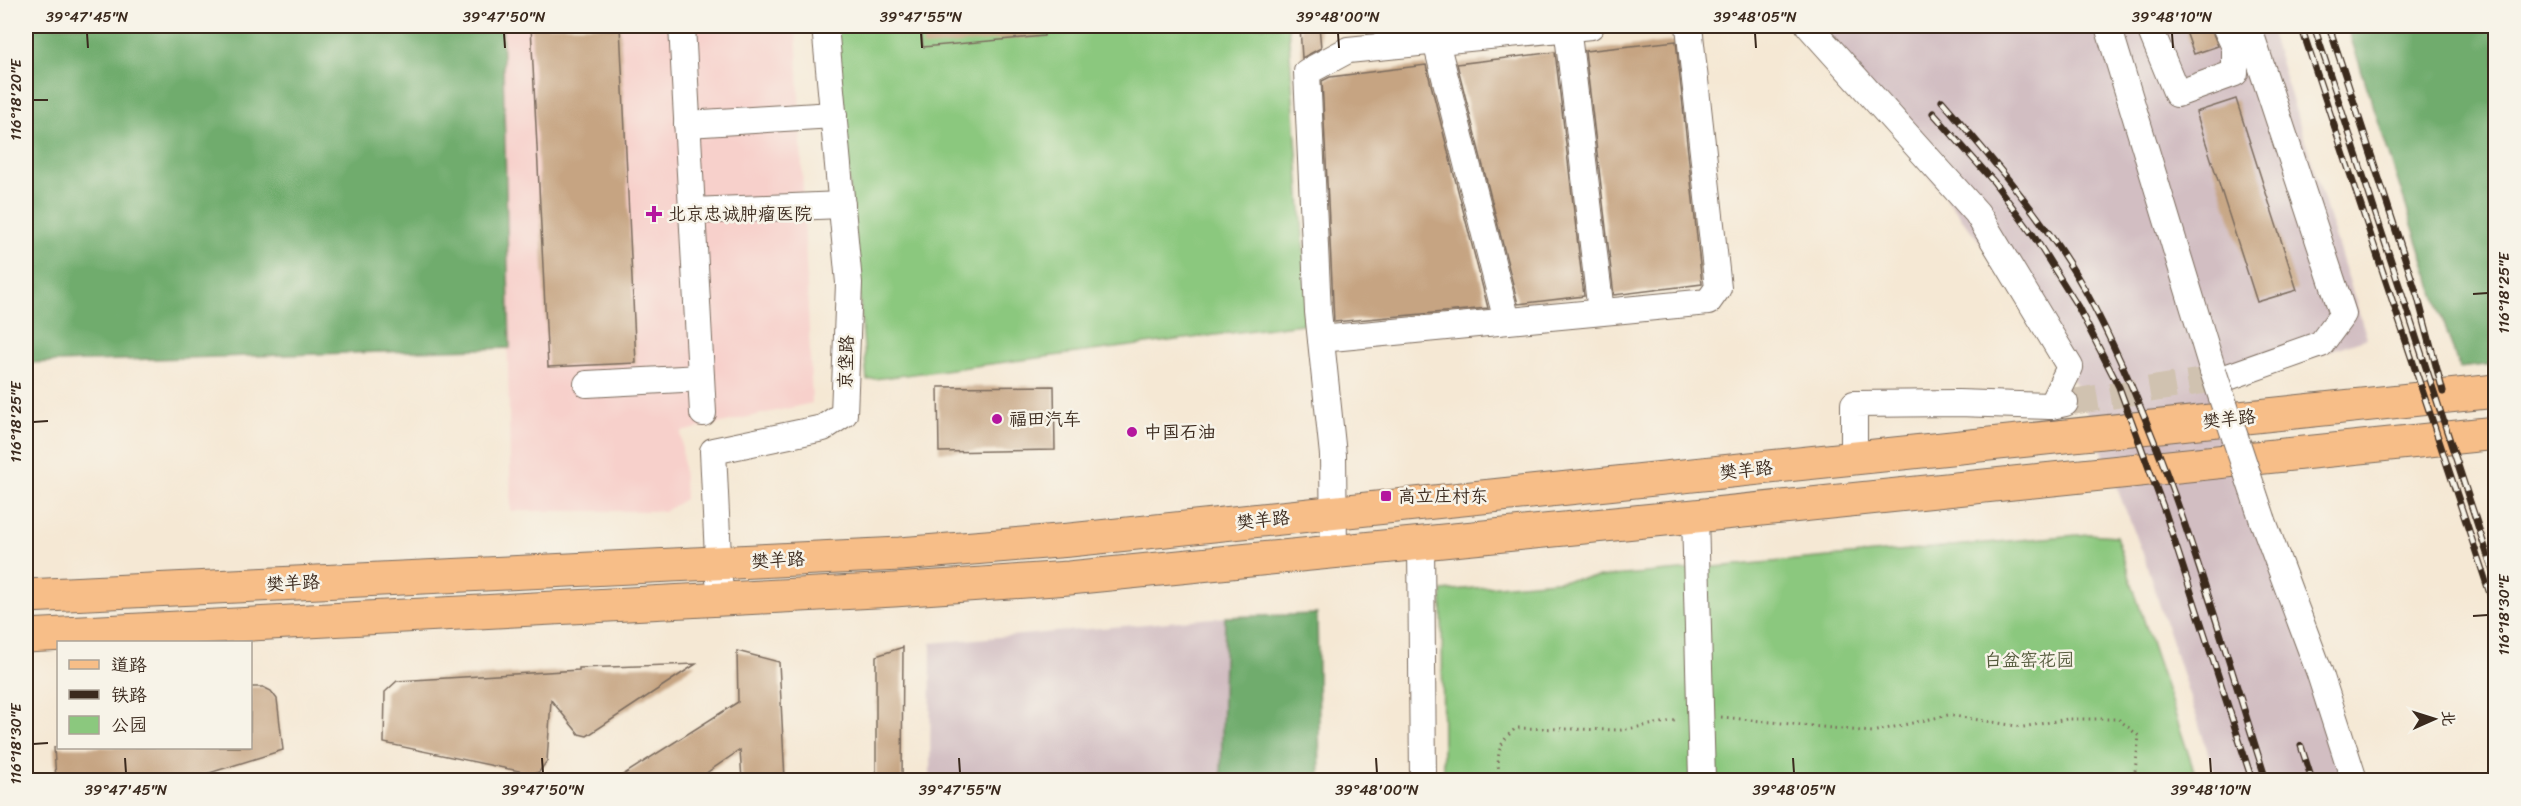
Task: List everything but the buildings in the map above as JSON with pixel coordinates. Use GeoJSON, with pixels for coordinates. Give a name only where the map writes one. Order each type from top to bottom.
{"type":"FeatureCollection","features":[{"type":"Feature","properties":{"kind":"main road","name":"樊羊路"},"geometry":{"type":"LineString","coordinates":[[26,596],[934,551],[1335,513],[2496,391]]}},
{"type":"Feature","properties":{"kind":"main road","name":"樊羊路"},"geometry":{"type":"LineString","coordinates":[[26,636],[894,590],[1070,578],[2496,433]]}},
{"type":"Feature","properties":{"kind":"street"},"geometry":{"type":"LineString","coordinates":[[682,26],[703,413]]}},
{"type":"Feature","properties":{"kind":"street","name":"京垡路"},"geometry":{"type":"LineString","coordinates":[[720,599],[713,451],[823,428],[844,414],[849,283],[825,26]]}},
{"type":"Feature","properties":{"kind":"street"},"geometry":{"type":"LineString","coordinates":[[1334,552],[1333,455],[1321,339],[1307,72],[1347,50],[1434,33],[1575,26],[1601,312]]}},
{"type":"Feature","properties":{"kind":"street"},"geometry":{"type":"LineString","coordinates":[[1321,339],[1708,302],[1718,288],[1689,26]]}},
{"type":"Feature","properties":{"kind":"street"},"geometry":{"type":"LineString","coordinates":[[1809,26],[1977,213],[2070,367],[2061,404],[1854,404],[1854,459]]}},
{"type":"Feature","properties":{"kind":"street"},"geometry":{"type":"LineString","coordinates":[[2108,26],[2220,374],[2262,521],[2319,671],[2354,780]]}},
{"type":"Feature","properties":{"kind":"street"},"geometry":{"type":"LineString","coordinates":[[2149,26],[2177,94],[2235,73],[2235,47],[2225,26]]}},
{"type":"Feature","properties":{"kind":"street"},"geometry":{"type":"LineString","coordinates":[[2220,374],[2320,344],[2343,314],[2248,26]]}},
{"type":"Feature","properties":{"kind":"street"},"geometry":{"type":"LineString","coordinates":[[1434,33],[1507,321]]}},
{"type":"Feature","properties":{"kind":"street"},"geometry":{"type":"LineString","coordinates":[[687,124],[834,115]]}},
{"type":"Feature","properties":{"kind":"street"},"geometry":{"type":"LineString","coordinates":[[692,211],[842,205]]}},
{"type":"Feature","properties":{"kind":"street"},"geometry":{"type":"LineString","coordinates":[[587,384],[701,378]]}},
{"type":"Feature","properties":{"kind":"street"},"geometry":{"type":"LineString","coordinates":[[1695,516],[1702,780]]}},
{"type":"Feature","properties":{"kind":"street"},"geometry":{"type":"LineString","coordinates":[[1421,543],[1423,780]]}},
{"type":"Feature","properties":{"kind":"path"},"geometry":{"type":"LineString","coordinates":[[1499,780],[1498,750],[1504,738],[1516,728],[1621,730],[1701,716],[1872,732],[1948,715],[2024,727],[2067,719],[2118,718],[2139,736],[2134,780]]}},
{"type":"Feature","properties":{"kind":"shaded area","name":"北京忠诚肿瘤医院"},"geometry":{"type":"Polygon","coordinates":[[[501,26],[796,26],[812,403],[681,432],[685,499],[665,511],[511,511],[501,26]]]}},
{"type":"Feature","properties":{"kind":"shaded area"},"geometry":{"type":"Polygon","coordinates":[[[1793,26],[2269,26],[2367,338],[2225,387],[2346,780],[2217,780],[2142,551],[2075,383],[1997,264],[1888,123],[1793,26]]]}},
{"type":"Feature","properties":{"kind":"shaded area"},"geometry":{"type":"Polygon","coordinates":[[[1225,617],[1221,780],[930,780],[931,643],[1225,617]]]}},
{"type":"Feature","properties":{"kind":"green space"},"geometry":{"type":"Polygon","coordinates":[[[26,26],[502,26],[510,348],[26,363],[26,26]]]}},
{"type":"Feature","properties":{"kind":"green space"},"geometry":{"type":"Polygon","coordinates":[[[835,26],[1288,26],[1309,323],[867,380],[835,26]]]}},
{"type":"Feature","properties":{"kind":"green space"},"geometry":{"type":"Polygon","coordinates":[[[2347,26],[2495,26],[2495,364],[2459,368],[2347,26]]]}},
{"type":"Feature","properties":{"kind":"green space","name":"白盆窑花园"},"geometry":{"type":"Polygon","coordinates":[[[2089,534],[2116,536],[2197,780],[1443,780],[1442,591],[2089,534]]]}},
{"type":"Feature","properties":{"kind":"green space"},"geometry":{"type":"Polygon","coordinates":[[[1317,614],[1320,780],[1221,780],[1225,617],[1317,614]]]}},
{"type":"Feature","properties":{"kind":"tunnel"},"geometry":{"type":"LineString","coordinates":[[2072,402],[2228,377]]}},
{"type":"Feature","properties":{"kind":"railway"},"geometry":{"type":"LineString","coordinates":[[2301,26],[2496,612]]}},
{"type":"Feature","properties":{"kind":"railway"},"geometry":{"type":"LineString","coordinates":[[2314,26],[2496,581]]}},
{"type":"Feature","properties":{"kind":"railway"},"geometry":{"type":"LineString","coordinates":[[2329,26],[2418,298],[2443,392]]}},
{"type":"Feature","properties":{"kind":"railway"},"geometry":{"type":"LineString","coordinates":[[1942,101],[2023,198],[2061,250],[2078,277],[2121,362],[2146,420],[2190,539],[2266,780]]}},
{"type":"Feature","properties":{"kind":"railway"},"geometry":{"type":"LineString","coordinates":[[1933,113],[1994,182],[2033,235],[2078,307],[2119,387],[2165,512],[2252,780]]}},
{"type":"Feature","properties":{"kind":"railway"},"geometry":{"type":"LineString","coordinates":[[2301,746],[2312,780]]}},
{"type":"Feature","properties":{"kind":"place","name":"北京忠诚肿瘤医院"},"geometry":{"type":"Point","coordinates":[654,214]}},
{"type":"Feature","properties":{"kind":"place","name":"福田汽车"},"geometry":{"type":"Point","coordinates":[997,419]}},
{"type":"Feature","properties":{"kind":"place","name":"中国石油"},"geometry":{"type":"Point","coordinates":[1132,432]}},
{"type":"Feature","properties":{"kind":"place","name":"高立庄村东"},"geometry":{"type":"Point","coordinates":[1386,496]}}]}
